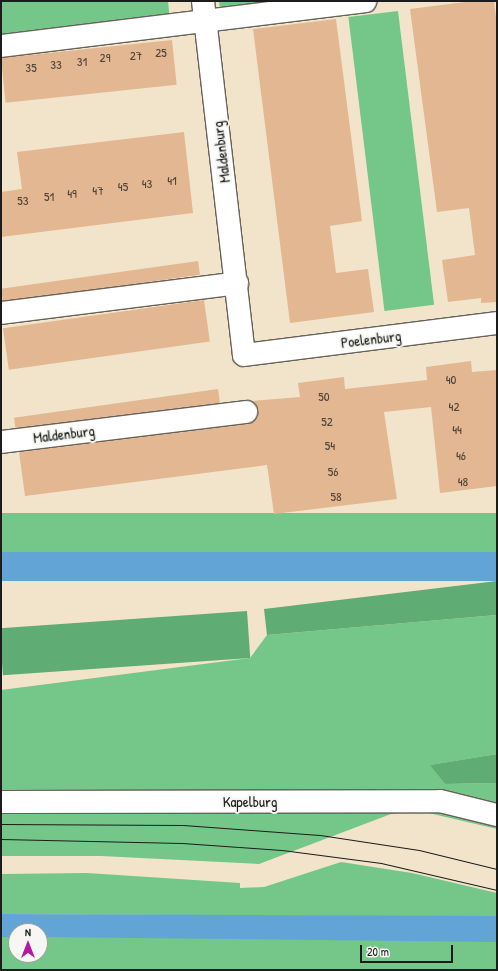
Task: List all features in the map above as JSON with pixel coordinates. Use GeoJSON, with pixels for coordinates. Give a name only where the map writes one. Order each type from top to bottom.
{"type":"FeatureCollection","features":[{"type":"Feature","properties":{"kind":"street"},"geometry":{"type":"LineString","coordinates":[[1,46],[204,11],[365,1]]}},
{"type":"Feature","properties":{"kind":"street","name":"Maldenburg"},"geometry":{"type":"LineString","coordinates":[[204,11],[237,283],[244,355]]}},
{"type":"Feature","properties":{"kind":"street"},"geometry":{"type":"LineString","coordinates":[[1,313],[237,283]]}},
{"type":"Feature","properties":{"kind":"street","name":"Poelenburg"},"geometry":{"type":"LineString","coordinates":[[244,355],[497,323]]}},
{"type":"Feature","properties":{"kind":"street","name":"Maldenburg"},"geometry":{"type":"LineString","coordinates":[[1,442],[246,412]]}},
{"type":"Feature","properties":{"kind":"street","name":"Kapelburg"},"geometry":{"type":"LineString","coordinates":[[1,802],[440,801],[497,815]]}},
{"type":"Feature","properties":{"kind":"green space"},"geometry":{"type":"Polygon","coordinates":[[[1,1],[168,1],[170,21],[1,38],[1,1]]]}},
{"type":"Feature","properties":{"kind":"green space"},"geometry":{"type":"Polygon","coordinates":[[[219,1],[293,1],[220,10],[219,1]]]}},
{"type":"Feature","properties":{"kind":"green space"},"geometry":{"type":"Polygon","coordinates":[[[398,11],[434,305],[384,311],[348,17],[398,11]]]}},
{"type":"Feature","properties":{"kind":"green space"},"geometry":{"type":"Polygon","coordinates":[[[1,513],[497,513],[497,553],[1,553],[1,513]]]}},
{"type":"Feature","properties":{"kind":"green space"},"geometry":{"type":"Polygon","coordinates":[[[497,581],[497,615],[267,635],[264,609],[497,581]]]}},
{"type":"Feature","properties":{"kind":"green space"},"geometry":{"type":"Polygon","coordinates":[[[247,611],[250,658],[3,675],[1,628],[247,611]]]}},
{"type":"Feature","properties":{"kind":"green space"},"geometry":{"type":"Polygon","coordinates":[[[497,615],[497,754],[431,765],[445,784],[497,783],[497,808],[1,797],[1,690],[250,658],[267,635],[497,615]]]}},
{"type":"Feature","properties":{"kind":"green space"},"geometry":{"type":"Polygon","coordinates":[[[497,754],[497,783],[445,784],[430,765],[497,754]]]}},
{"type":"Feature","properties":{"kind":"green space"},"geometry":{"type":"Polygon","coordinates":[[[410,807],[497,821],[497,829],[420,811],[391,814],[259,864],[101,856],[1,856],[1,809],[410,807]]]}},
{"type":"Feature","properties":{"kind":"green space"},"geometry":{"type":"Polygon","coordinates":[[[341,862],[412,873],[497,893],[497,970],[1,970],[1,921],[358,916],[1,914],[1,874],[87,873],[240,883],[240,888],[264,887],[341,862]]]}},
{"type":"Feature","properties":{"kind":"water"},"geometry":{"type":"Polygon","coordinates":[[[1,552],[497,552],[497,581],[1,581],[1,552]]]}},
{"type":"Feature","properties":{"kind":"water"},"geometry":{"type":"Polygon","coordinates":[[[1,914],[497,916],[497,942],[48,937],[48,923],[8,923],[8,937],[1,937],[1,914]]]}},
{"type":"Feature","properties":{"kind":"building"},"geometry":{"type":"Polygon","coordinates":[[[473,1],[494,1],[497,25],[497,302],[481,303],[481,298],[448,302],[442,260],[475,255],[469,208],[437,212],[410,9],[473,1]]]}},
{"type":"Feature","properties":{"kind":"building"},"geometry":{"type":"Polygon","coordinates":[[[336,19],[362,221],[330,226],[336,273],[368,269],[374,312],[290,323],[253,29],[336,19]]]}},
{"type":"Feature","properties":{"kind":"building"},"geometry":{"type":"Polygon","coordinates":[[[172,40],[177,85],[6,103],[1,58],[172,40]]]}},
{"type":"Feature","properties":{"kind":"building"},"geometry":{"type":"Polygon","coordinates":[[[184,132],[193,213],[1,237],[1,192],[22,189],[17,152],[184,132]]]}},
{"type":"Feature","properties":{"kind":"building"},"geometry":{"type":"Polygon","coordinates":[[[198,261],[200,275],[3,303],[1,289],[198,261]]]}},
{"type":"Feature","properties":{"kind":"building"},"geometry":{"type":"Polygon","coordinates":[[[204,300],[210,342],[9,370],[3,328],[204,300]]]}},
{"type":"Feature","properties":{"kind":"building"},"geometry":{"type":"Polygon","coordinates":[[[471,361],[472,372],[497,370],[497,486],[440,493],[431,407],[384,412],[397,499],[274,514],[267,465],[25,496],[19,452],[248,424],[258,417],[258,410],[252,401],[300,397],[298,383],[344,377],[345,389],[427,380],[426,367],[471,361]]]}},
{"type":"Feature","properties":{"kind":"building"},"geometry":{"type":"Polygon","coordinates":[[[218,389],[220,403],[16,432],[14,418],[218,389]]]}},
{"type":"Feature","properties":{"kind":"tram line"},"geometry":{"type":"LineString","coordinates":[[1,824],[183,825],[320,835],[419,850],[497,869]]}},
{"type":"Feature","properties":{"kind":"tram line"},"geometry":{"type":"LineString","coordinates":[[1,839],[182,843],[282,850],[381,863],[497,890]]}}]}
